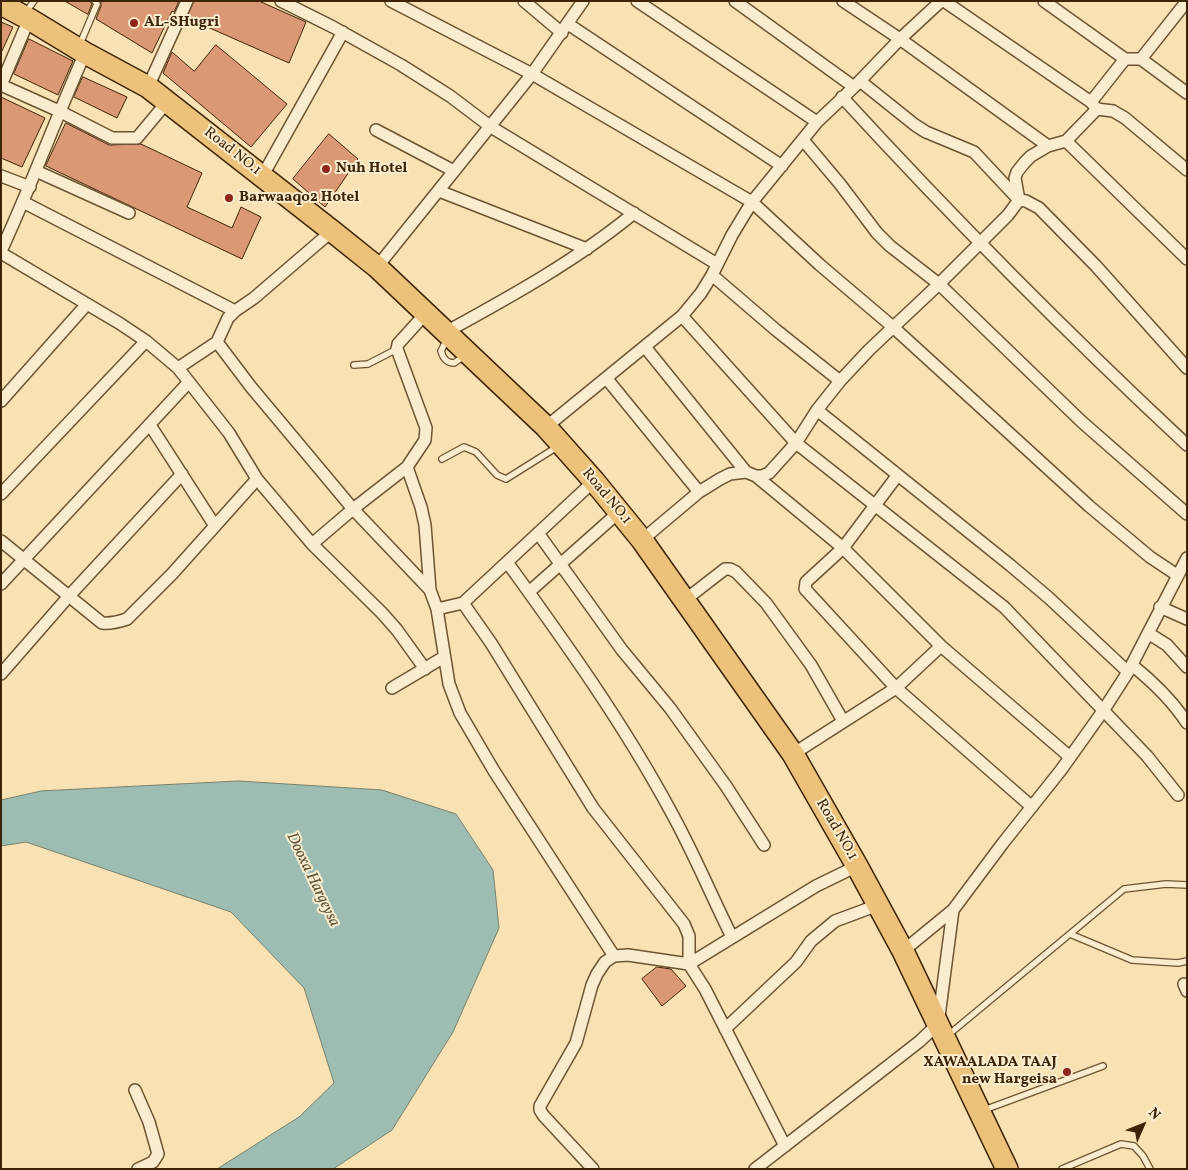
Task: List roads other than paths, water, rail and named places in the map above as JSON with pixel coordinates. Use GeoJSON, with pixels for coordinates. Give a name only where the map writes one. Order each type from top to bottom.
{"type":"FeatureCollection","features":[{"type":"Feature","properties":{"kind":"highway","name":"Road NO.1"},"geometry":{"type":"LineString","coordinates":[[3,3],[29,12],[82,51],[148,87],[263,175],[377,267],[546,427],[594,481],[642,540],[793,754],[903,951],[1007,1169]]}},
{"type":"Feature","properties":{"kind":"street"},"geometry":{"type":"LineString","coordinates":[[148,87],[186,1]]}},
{"type":"Feature","properties":{"kind":"street"},"geometry":{"type":"LineString","coordinates":[[281,1],[343,32],[450,96],[491,127],[717,264]]}},
{"type":"Feature","properties":{"kind":"street"},"geometry":{"type":"LineString","coordinates":[[391,1],[532,74],[752,202],[820,265],[894,327],[1089,506],[1150,557],[1177,575]]}},
{"type":"Feature","properties":{"kind":"street"},"geometry":{"type":"LineString","coordinates":[[524,1],[782,166]]}},
{"type":"Feature","properties":{"kind":"street"},"geometry":{"type":"LineString","coordinates":[[377,267],[491,127],[532,74],[583,1]]}},
{"type":"Feature","properties":{"kind":"street"},"geometry":{"type":"LineString","coordinates":[[637,1],[817,122]]}},
{"type":"Feature","properties":{"kind":"street"},"geometry":{"type":"LineString","coordinates":[[735,1],[926,132],[974,152],[1019,200],[1032,204],[1045,215],[1096,266],[1187,368]]}},
{"type":"Feature","properties":{"kind":"street"},"geometry":{"type":"LineString","coordinates":[[843,1],[900,39],[1048,146]]}},
{"type":"Feature","properties":{"kind":"street"},"geometry":{"type":"LineString","coordinates":[[546,427],[682,316],[701,293],[752,202],[817,122],[900,39],[943,1],[1094,106],[1113,111],[1125,118],[1187,170]]}},
{"type":"Feature","properties":{"kind":"street"},"geometry":{"type":"LineString","coordinates":[[1044,1],[1124,59],[1141,59],[1187,93]]}},
{"type":"Feature","properties":{"kind":"street"},"geometry":{"type":"LineString","coordinates":[[1141,59],[1184,3]]}},
{"type":"Feature","properties":{"kind":"street"},"geometry":{"type":"LineString","coordinates":[[29,12],[1,85],[59,111],[112,138],[137,138],[167,102]]}},
{"type":"Feature","properties":{"kind":"street"},"geometry":{"type":"LineString","coordinates":[[263,175],[343,32]]}},
{"type":"Feature","properties":{"kind":"street"},"geometry":{"type":"LineString","coordinates":[[82,51],[30,187],[1,252],[146,341],[178,368],[229,433],[257,479],[312,544],[387,618],[426,669]]}},
{"type":"Feature","properties":{"kind":"street"},"geometry":{"type":"LineString","coordinates":[[642,540],[699,492],[730,474],[769,473],[796,443],[817,410],[840,381],[869,350],[939,284],[1008,214],[1019,200],[1015,178],[1016,172],[1031,156],[1048,146],[1066,141],[1094,106],[1124,59]]}},
{"type":"Feature","properties":{"kind":"street"},"geometry":{"type":"LineString","coordinates":[[842,97],[928,191],[1124,387],[1187,445]]}},
{"type":"Feature","properties":{"kind":"street"},"geometry":{"type":"LineString","coordinates":[[376,130],[454,171]]}},
{"type":"Feature","properties":{"kind":"street"},"geometry":{"type":"LineString","coordinates":[[803,140],[878,233],[903,258],[939,284],[1082,422],[1187,514]]}},
{"type":"Feature","properties":{"kind":"street"},"geometry":{"type":"LineString","coordinates":[[1066,141],[1187,259]]}},
{"type":"Feature","properties":{"kind":"street"},"geometry":{"type":"LineString","coordinates":[[36,171],[129,213]]}},
{"type":"Feature","properties":{"kind":"street"},"geometry":{"type":"LineString","coordinates":[[1,176],[30,187]]}},
{"type":"Feature","properties":{"kind":"street"},"geometry":{"type":"LineString","coordinates":[[439,191],[587,248]]}},
{"type":"Feature","properties":{"kind":"street"},"geometry":{"type":"LineString","coordinates":[[23,202],[235,311]]}},
{"type":"Feature","properties":{"kind":"street"},"geometry":{"type":"LineString","coordinates":[[448,333],[587,248],[634,213]]}},
{"type":"Feature","properties":{"kind":"street"},"geometry":{"type":"LineString","coordinates":[[178,368],[217,342],[228,318],[235,311],[254,298],[332,231]]}},
{"type":"Feature","properties":{"kind":"street"},"geometry":{"type":"LineString","coordinates":[[712,275],[776,330],[840,381]]}},
{"type":"Feature","properties":{"kind":"street"},"geometry":{"type":"LineString","coordinates":[[1,401],[87,304]]}},
{"type":"Feature","properties":{"kind":"street"},"geometry":{"type":"LineString","coordinates":[[312,544],[407,467],[425,440],[426,428],[397,349],[398,344],[426,313]]}},
{"type":"Feature","properties":{"kind":"street"},"geometry":{"type":"LineString","coordinates":[[682,316],[796,443],[1004,607],[1147,756],[1178,795]]}},
{"type":"Feature","properties":{"kind":"street"},"geometry":{"type":"LineString","coordinates":[[1,494],[146,341]]}},
{"type":"Feature","properties":{"kind":"street"},"geometry":{"type":"LineString","coordinates":[[217,342],[251,387],[353,509],[430,590]]}},
{"type":"Feature","properties":{"kind":"street"},"geometry":{"type":"LineString","coordinates":[[645,347],[751,474],[843,548],[940,646],[1070,757]]}},
{"type":"Feature","properties":{"kind":"street"},"geometry":{"type":"LineString","coordinates":[[607,379],[699,492]]}},
{"type":"Feature","properties":{"kind":"street"},"geometry":{"type":"LineString","coordinates":[[1,584],[189,382]]}},
{"type":"Feature","properties":{"kind":"street"},"geometry":{"type":"LineString","coordinates":[[817,410],[1016,570],[1130,668],[1153,682],[1179,711],[1187,723]]}},
{"type":"Feature","properties":{"kind":"street"},"geometry":{"type":"LineString","coordinates":[[150,425],[215,526]]}},
{"type":"Feature","properties":{"kind":"street"},"geometry":{"type":"LineString","coordinates":[[407,467],[421,507],[425,525],[430,590],[437,609],[449,684],[460,713],[494,771],[614,956]]}},
{"type":"Feature","properties":{"kind":"street"},"geometry":{"type":"LineString","coordinates":[[1,674],[69,596],[182,474]]}},
{"type":"Feature","properties":{"kind":"street"},"geometry":{"type":"LineString","coordinates":[[897,476],[843,548],[806,582],[805,589],[896,688],[1032,807]]}},
{"type":"Feature","properties":{"kind":"street"},"geometry":{"type":"LineString","coordinates":[[1,541],[102,622],[109,624],[127,619],[172,574],[257,479]]}},
{"type":"Feature","properties":{"kind":"street"},"geometry":{"type":"LineString","coordinates":[[437,609],[463,603],[594,481]]}},
{"type":"Feature","properties":{"kind":"street"},"geometry":{"type":"LineString","coordinates":[[528,592],[620,512]]}},
{"type":"Feature","properties":{"kind":"street"},"geometry":{"type":"LineString","coordinates":[[538,533],[622,650],[670,708],[726,786],[764,845]]}},
{"type":"Feature","properties":{"kind":"street"},"geometry":{"type":"LineString","coordinates":[[903,951],[954,910],[1061,770],[1103,711],[1130,668],[1187,558]]}},
{"type":"Feature","properties":{"kind":"street"},"geometry":{"type":"LineString","coordinates":[[507,562],[603,699],[638,753],[671,811],[732,937]]}},
{"type":"Feature","properties":{"kind":"street"},"geometry":{"type":"LineString","coordinates":[[685,600],[725,569],[736,572],[766,602],[805,657],[843,722]]}},
{"type":"Feature","properties":{"kind":"street"},"geometry":{"type":"LineString","coordinates":[[463,603],[491,642],[593,808],[684,924],[690,936],[690,964],[705,989],[785,1146]]}},
{"type":"Feature","properties":{"kind":"street"},"geometry":{"type":"LineString","coordinates":[[1160,607],[1187,619]]}},
{"type":"Feature","properties":{"kind":"street"},"geometry":{"type":"LineString","coordinates":[[1148,633],[1166,645],[1187,667]]}},
{"type":"Feature","properties":{"kind":"street"},"geometry":{"type":"LineString","coordinates":[[793,754],[896,688],[940,646]]}},
{"type":"Feature","properties":{"kind":"street"},"geometry":{"type":"LineString","coordinates":[[392,688],[444,657]]}},
{"type":"Feature","properties":{"kind":"street"},"geometry":{"type":"LineString","coordinates":[[593,1169],[543,1115],[540,1106],[576,1043],[597,974],[604,962],[614,956],[628,955],[690,964],[816,886],[857,866]]}},
{"type":"Feature","properties":{"kind":"street"},"geometry":{"type":"LineString","coordinates":[[725,1029],[796,962],[811,941],[835,921],[878,905]]}},
{"type":"Feature","properties":{"kind":"street"},"geometry":{"type":"LineString","coordinates":[[755,1169],[771,1164],[785,1146],[920,1041],[941,1031],[954,910]]}},
{"type":"Feature","properties":{"kind":"street"},"geometry":{"type":"LineString","coordinates":[[135,1090],[149,1122],[158,1154],[153,1162],[138,1169]]}},
{"type":"Feature","properties":{"kind":"lane"},"geometry":{"type":"LineString","coordinates":[[82,51],[98,2]]}},
{"type":"Feature","properties":{"kind":"lane"},"geometry":{"type":"LineString","coordinates":[[354,364],[368,364],[397,349]]}},
{"type":"Feature","properties":{"kind":"lane"},"geometry":{"type":"LineString","coordinates":[[442,459],[464,447],[476,452],[497,475],[506,479],[561,444]]}},
{"type":"Feature","properties":{"kind":"lane"},"geometry":{"type":"LineString","coordinates":[[941,1031],[1070,934],[1124,889],[1166,884],[1187,885]]}},
{"type":"Feature","properties":{"kind":"lane"},"geometry":{"type":"LineString","coordinates":[[1070,934],[1132,960],[1178,963],[1187,961]]}},
{"type":"Feature","properties":{"kind":"lane"},"geometry":{"type":"LineString","coordinates":[[979,1111],[1103,1066]]}},
{"type":"Feature","properties":{"kind":"lane"},"geometry":{"type":"LineString","coordinates":[[1062,1169],[1121,1144],[1134,1146],[1143,1156],[1150,1169]]}},
{"type":"Feature","properties":{"kind":"water","name":"Dooxa Hargeysa"},"geometry":{"type":"Polygon","coordinates":[[[239,781],[382,790],[456,814],[493,870],[499,928],[453,1032],[392,1130],[333,1169],[217,1169],[299,1117],[334,1083],[304,988],[231,912],[26,842],[1,846],[1,800],[41,791],[239,781]]]}},
{"type":"Feature","properties":{"kind":"place","name":"AL-SHugri"},"geometry":{"type":"Point","coordinates":[134,23]}},
{"type":"Feature","properties":{"kind":"place","name":"Nuh Hotel"},"geometry":{"type":"Point","coordinates":[326,169]}},
{"type":"Feature","properties":{"kind":"place","name":"Barwaaqo2 Hotel"},"geometry":{"type":"Point","coordinates":[229,198]}},
{"type":"Feature","properties":{"kind":"place","name":"XAWAALADA TAAJ new Hargeisa"},"geometry":{"type":"Point","coordinates":[1067,1072]}}]}
